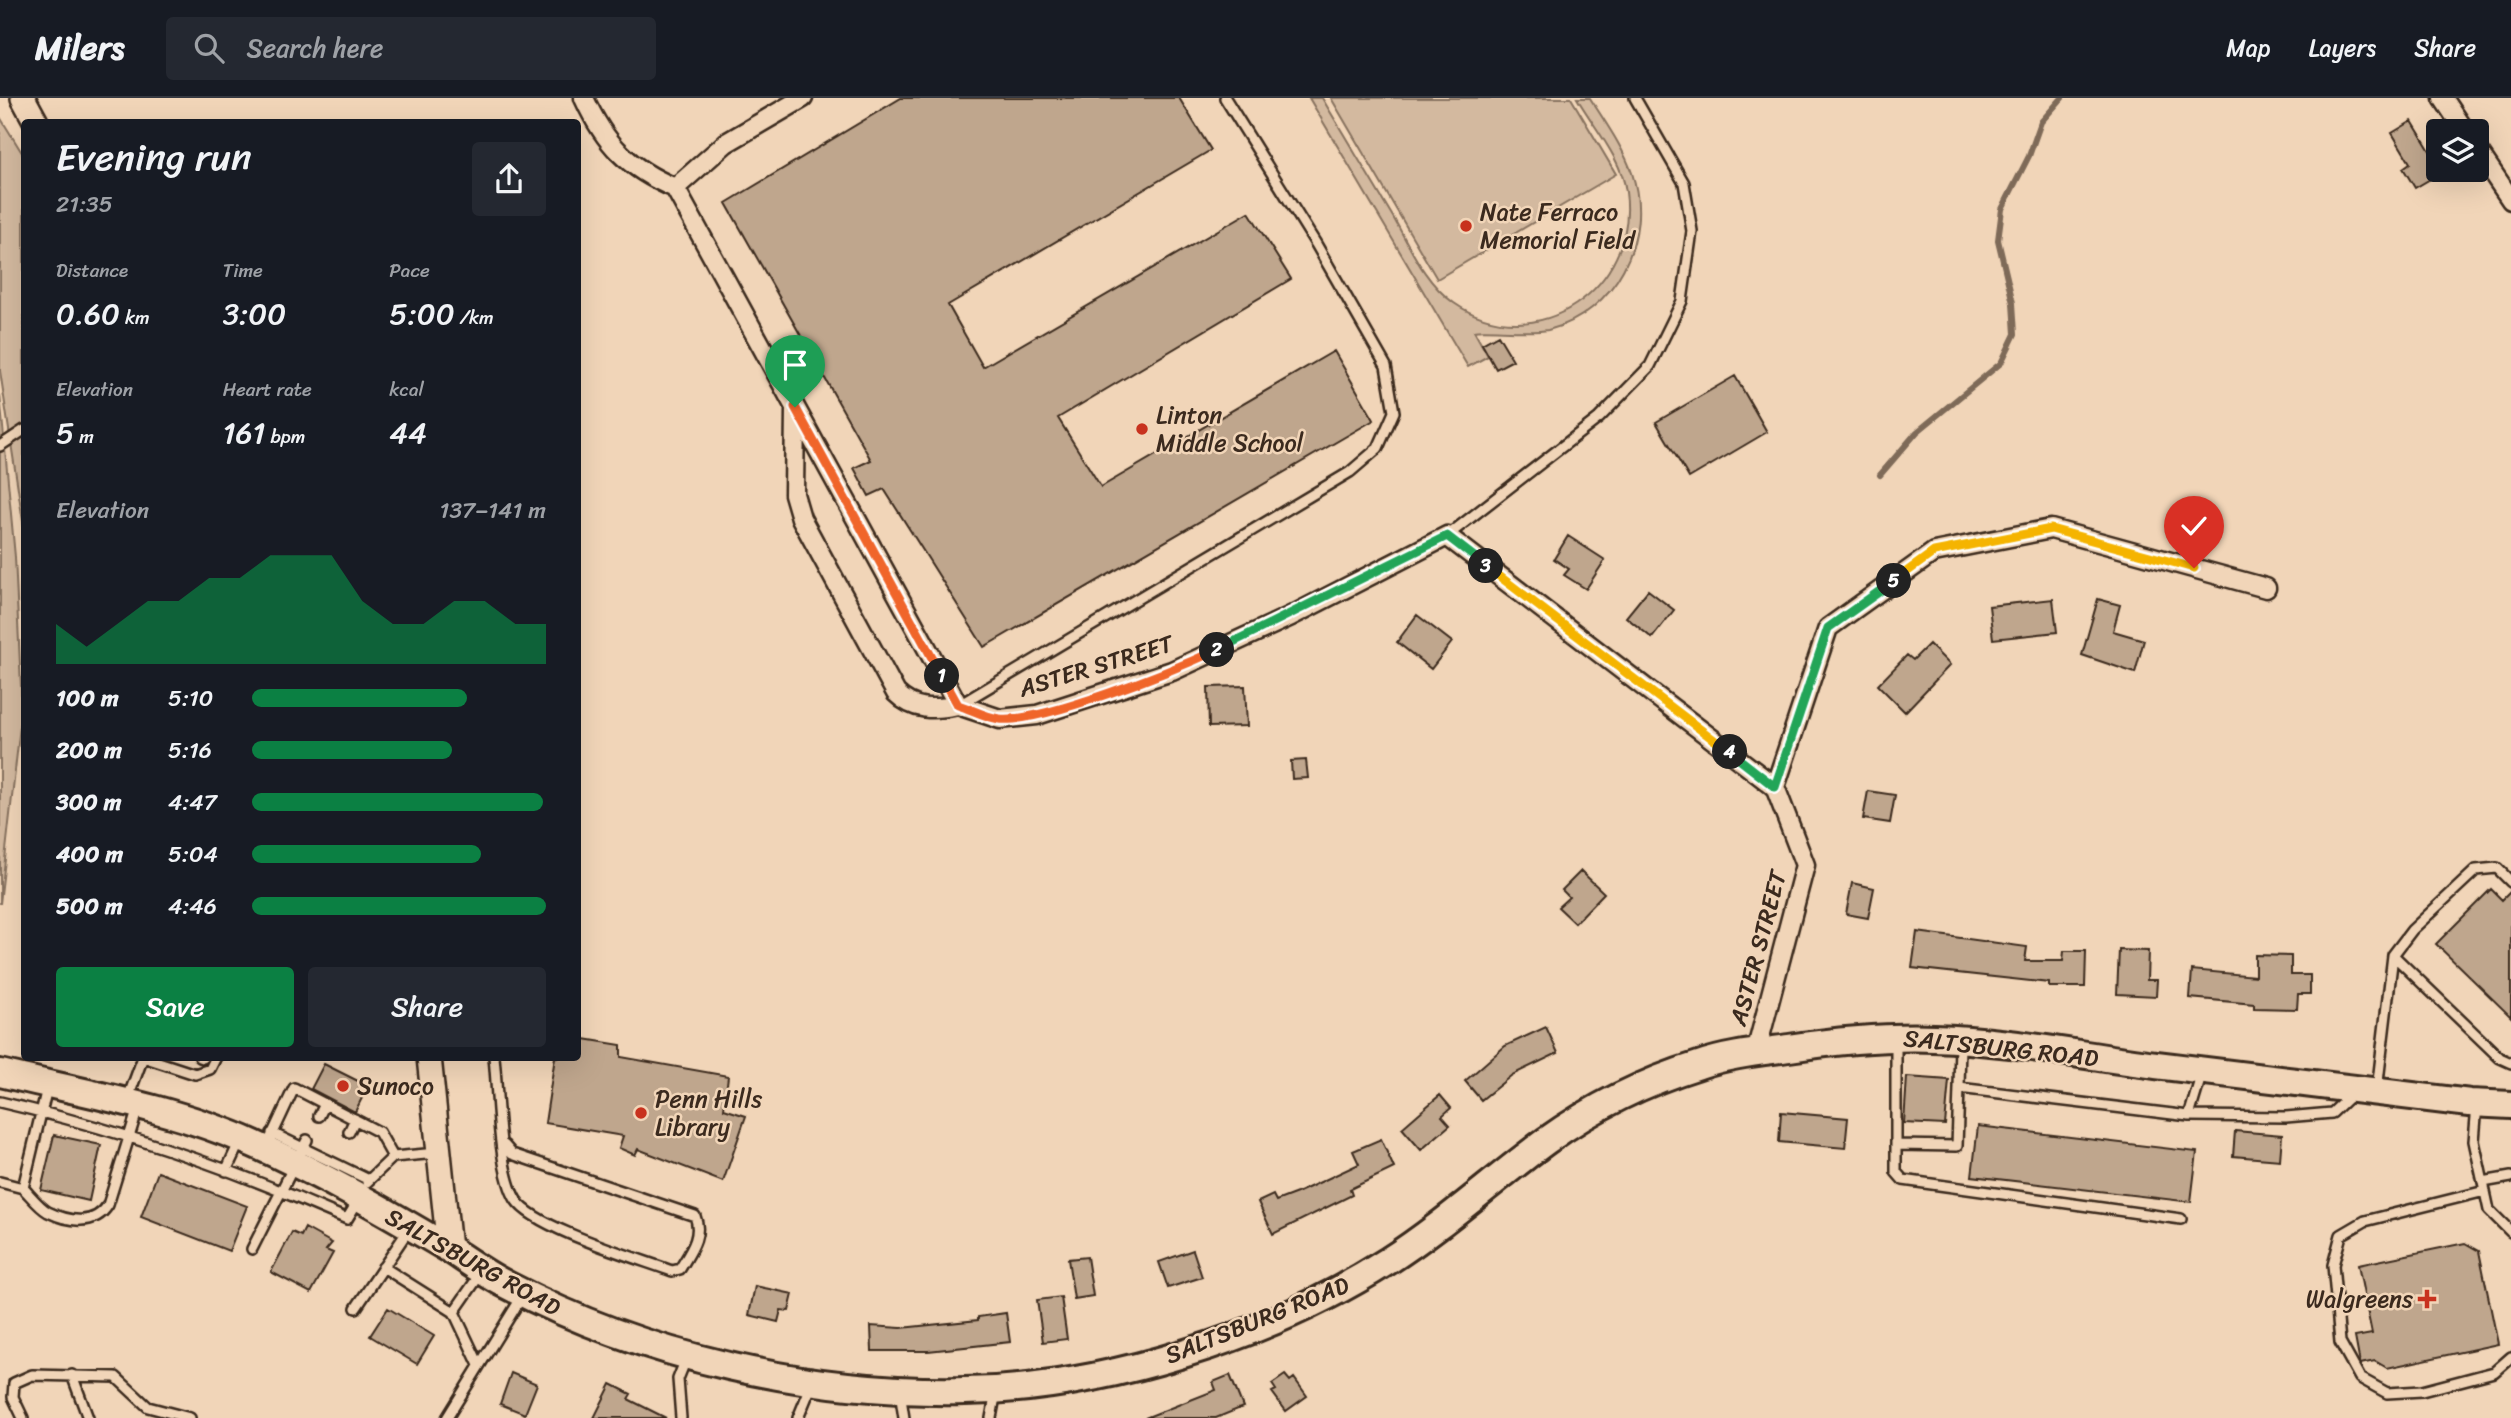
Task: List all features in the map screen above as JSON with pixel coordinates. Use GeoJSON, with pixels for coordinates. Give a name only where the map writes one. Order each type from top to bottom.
{"type":"FeatureCollection","features":[{"type":"Feature","properties":{"kind":"main road","name":"SALTSBURG ROAD"},"geometry":{"type":"LineString","coordinates":[[0,1073],[132,1104],[301,1150],[333,1165],[360,1191],[410,1228],[483,1271],[523,1293],[610,1331],[688,1354],[814,1381],[900,1390],[996,1390],[1119,1373],[1188,1353],[1321,1298],[1391,1259],[1550,1138],[1604,1104],[1705,1062],[1756,1052],[1896,1037],[1960,1040],[2202,1071],[2511,1105]]}},
{"type":"Feature","properties":{"kind":"street"},"geometry":{"type":"LineString","coordinates":[[23,98],[34,119]]}},
{"type":"Feature","properties":{"kind":"street"},"geometry":{"type":"LineString","coordinates":[[584,98],[599,130],[618,150],[644,175],[675,188],[795,407],[958,705],[937,709],[920,708],[906,704],[896,693],[809,539],[794,494],[795,407]]}},
{"type":"Feature","properties":{"kind":"street"},"geometry":{"type":"LineString","coordinates":[[675,188],[726,143],[803,98]]}},
{"type":"Feature","properties":{"kind":"street"},"geometry":{"type":"LineString","coordinates":[[2443,98],[2457,119]]}},
{"type":"Feature","properties":{"kind":"street"},"geometry":{"type":"LineString","coordinates":[[2489,167],[2511,200]]}},
{"type":"Feature","properties":{"kind":"street"},"geometry":{"type":"LineString","coordinates":[[1447,536],[1775,787],[1828,628],[1934,552],[2051,529],[2266,588]]}},
{"type":"Feature","properties":{"kind":"street","name":"ASTER STREET"},"geometry":{"type":"LineString","coordinates":[[958,705],[1000,719],[1037,715],[1172,671],[1291,616],[1447,536]]}},
{"type":"Feature","properties":{"kind":"street","name":"ASTER STREET"},"geometry":{"type":"LineString","coordinates":[[1756,1052],[1805,865],[1775,787]]}},
{"type":"Feature","properties":{"kind":"street"},"geometry":{"type":"LineString","coordinates":[[429,1061],[449,1249]]}},
{"type":"Feature","properties":{"kind":"lane"},"geometry":{"type":"LineString","coordinates":[[958,705],[1350,472],[1378,448],[1394,412],[1386,366],[1316,244],[1225,98]]}},
{"type":"Feature","properties":{"kind":"lane"},"geometry":{"type":"LineString","coordinates":[[1447,536],[1599,418],[1650,366],[1682,301],[1692,231],[1684,183],[1635,98]]}},
{"type":"Feature","properties":{"kind":"lane"},"geometry":{"type":"LineString","coordinates":[[0,446],[21,432]]}},
{"type":"Feature","properties":{"kind":"lane"},"geometry":{"type":"LineString","coordinates":[[1959,1088],[2189,1116],[2332,1113],[2367,1090],[2393,956],[2412,930],[2476,870],[2497,868],[2511,882]]}},
{"type":"Feature","properties":{"kind":"lane"},"geometry":{"type":"LineString","coordinates":[[2393,956],[2500,1058],[2511,1063]]}},
{"type":"Feature","properties":{"kind":"lane"},"geometry":{"type":"LineString","coordinates":[[1896,1037],[1896,1172],[1903,1181],[2181,1219]]}},
{"type":"Feature","properties":{"kind":"lane"},"geometry":{"type":"LineString","coordinates":[[1896,1145],[1957,1146],[1960,1040]]}},
{"type":"Feature","properties":{"kind":"lane"},"geometry":{"type":"LineString","coordinates":[[0,1182],[23,1188],[47,1211],[89,1222],[101,1216],[108,1205],[129,1138],[132,1104],[142,1061]]}},
{"type":"Feature","properties":{"kind":"lane"},"geometry":{"type":"LineString","coordinates":[[155,1061],[195,1074],[210,1069],[214,1061]]}},
{"type":"Feature","properties":{"kind":"lane"},"geometry":{"type":"LineString","coordinates":[[494,1061],[505,1172],[517,1201],[536,1220],[672,1271],[680,1269],[696,1240],[699,1226],[695,1216],[512,1154],[504,1145]]}},
{"type":"Feature","properties":{"kind":"lane"},"geometry":{"type":"LineString","coordinates":[[2189,1116],[2202,1071]]}},
{"type":"Feature","properties":{"kind":"lane"},"geometry":{"type":"LineString","coordinates":[[23,1188],[48,1084]]}},
{"type":"Feature","properties":{"kind":"lane"},"geometry":{"type":"LineString","coordinates":[[226,1171],[260,1140],[294,1087],[379,1132],[393,1157]]}},
{"type":"Feature","properties":{"kind":"lane"},"geometry":{"type":"LineString","coordinates":[[0,1101],[129,1138],[281,1190],[347,1219],[360,1191],[393,1157],[439,1152]]}},
{"type":"Feature","properties":{"kind":"lane"},"geometry":{"type":"LineString","coordinates":[[2477,1103],[2474,1141],[2489,1210],[2511,1232]]}},
{"type":"Feature","properties":{"kind":"lane"},"geometry":{"type":"LineString","coordinates":[[319,1116],[326,1104]]}},
{"type":"Feature","properties":{"kind":"lane"},"geometry":{"type":"LineString","coordinates":[[349,1132],[355,1119]]}},
{"type":"Feature","properties":{"kind":"lane"},"geometry":{"type":"LineString","coordinates":[[252,1249],[301,1150]]}},
{"type":"Feature","properties":{"kind":"lane"},"geometry":{"type":"LineString","coordinates":[[2511,1177],[2365,1221],[2341,1235],[2333,1265],[2340,1342],[2360,1378],[2387,1393],[2422,1391],[2494,1371],[2511,1357]]}},
{"type":"Feature","properties":{"kind":"lane"},"geometry":{"type":"LineString","coordinates":[[356,1308],[410,1228]]}},
{"type":"Feature","properties":{"kind":"lane"},"geometry":{"type":"LineString","coordinates":[[383,1267],[454,1312],[479,1366]]}},
{"type":"Feature","properties":{"kind":"lane"},"geometry":{"type":"LineString","coordinates":[[454,1312],[483,1271]]}},
{"type":"Feature","properties":{"kind":"lane"},"geometry":{"type":"LineString","coordinates":[[447,1418],[523,1293]]}},
{"type":"Feature","properties":{"kind":"lane"},"geometry":{"type":"LineString","coordinates":[[681,1418],[678,1379],[688,1354]]}},
{"type":"Feature","properties":{"kind":"lane"},"geometry":{"type":"LineString","coordinates":[[23,1418],[13,1397],[14,1383],[32,1375],[116,1377],[148,1407],[152,1418]]}},
{"type":"Feature","properties":{"kind":"lane"},"geometry":{"type":"LineString","coordinates":[[72,1375],[88,1418]]}},
{"type":"Feature","properties":{"kind":"lane"},"geometry":{"type":"LineString","coordinates":[[798,1418],[814,1381]]}},
{"type":"Feature","properties":{"kind":"lane"},"geometry":{"type":"LineString","coordinates":[[900,1390],[904,1418]]}},
{"type":"Feature","properties":{"kind":"lane"},"geometry":{"type":"LineString","coordinates":[[991,1418],[996,1390]]}},
{"type":"Feature","properties":{"kind":"lane"},"geometry":{"type":"LineString","coordinates":[[148,1407],[190,1418]]}},
{"type":"Feature","properties":{"kind":"shaded area"},"geometry":{"type":"Polygon","coordinates":[[[1309,98],[1322,98],[1419,264],[1444,295],[1485,318],[1517,323],[1548,318],[1576,304],[1599,284],[1616,257],[1626,226],[1626,192],[1613,155],[1577,98],[1590,98],[1624,154],[1632,173],[1637,198],[1638,223],[1633,247],[1623,269],[1610,290],[1572,321],[1540,331],[1474,331],[1488,356],[1468,367],[1309,98]]]}},
{"type":"Feature","properties":{"kind":"shaded area","name":"Nate Ferraco Memorial Field"},"geometry":{"type":"Polygon","coordinates":[[[1331,98],[1571,98],[1616,174],[1437,279],[1331,98]]]}},
{"type":"Feature","properties":{"kind":"shaded area"},"geometry":{"type":"Polygon","coordinates":[[[0,117],[21,151],[21,508],[0,371],[0,117]]]}},
{"type":"Feature","properties":{"kind":"shaded area"},"geometry":{"type":"Polygon","coordinates":[[[0,395],[15,557],[21,717],[0,904],[0,395]]]}},
{"type":"Feature","properties":{"kind":"building","name":"Linton Middle School"},"geometry":{"type":"Polygon","coordinates":[[[901,98],[1179,98],[1211,150],[948,305],[983,367],[1249,212],[1291,279],[1058,418],[1101,487],[1334,351],[1374,420],[984,647],[884,489],[869,496],[854,468],[871,460],[726,203],[901,98]]]}},
{"type":"Feature","properties":{"kind":"building"},"geometry":{"type":"Polygon","coordinates":[[[2412,121],[2426,144],[2426,181],[2415,188],[2403,168],[2410,163],[2392,133],[2412,121]]]}},
{"type":"Feature","properties":{"kind":"building"},"geometry":{"type":"Polygon","coordinates":[[[1498,335],[1513,360],[1496,369],[1482,344],[1498,335]]]}},
{"type":"Feature","properties":{"kind":"building"},"geometry":{"type":"Polygon","coordinates":[[[1735,376],[1767,432],[1689,478],[1656,422],[1735,376]]]}},
{"type":"Feature","properties":{"kind":"building"},"geometry":{"type":"Polygon","coordinates":[[[1568,536],[1605,560],[1586,589],[1564,575],[1569,569],[1554,559],[1568,536]]]}},
{"type":"Feature","properties":{"kind":"building"},"geometry":{"type":"Polygon","coordinates":[[[1648,590],[1674,610],[1652,638],[1626,617],[1648,590]]]}},
{"type":"Feature","properties":{"kind":"building"},"geometry":{"type":"Polygon","coordinates":[[[2053,599],[2057,632],[1993,639],[1989,606],[2053,599]]]}},
{"type":"Feature","properties":{"kind":"building"},"geometry":{"type":"Polygon","coordinates":[[[2098,599],[2120,605],[2113,631],[2144,640],[2135,673],[2082,655],[2098,599]]]}},
{"type":"Feature","properties":{"kind":"building"},"geometry":{"type":"Polygon","coordinates":[[[1417,615],[1452,642],[1431,669],[1397,642],[1417,615]]]}},
{"type":"Feature","properties":{"kind":"building"},"geometry":{"type":"Polygon","coordinates":[[[1929,644],[1950,665],[1905,712],[1878,685],[1907,655],[1913,660],[1929,644]]]}},
{"type":"Feature","properties":{"kind":"building"},"geometry":{"type":"Polygon","coordinates":[[[1245,686],[1247,726],[1209,727],[1208,687],[1245,686]]]}},
{"type":"Feature","properties":{"kind":"building"},"geometry":{"type":"Polygon","coordinates":[[[1306,760],[1308,778],[1292,779],[1291,761],[1306,760]]]}},
{"type":"Feature","properties":{"kind":"building"},"geometry":{"type":"Polygon","coordinates":[[[1868,791],[1895,795],[1890,823],[1863,819],[1868,791]]]}},
{"type":"Feature","properties":{"kind":"building"},"geometry":{"type":"Polygon","coordinates":[[[1581,871],[1604,893],[1575,923],[1558,907],[1569,897],[1562,890],[1581,871]]]}},
{"type":"Feature","properties":{"kind":"building"},"geometry":{"type":"Polygon","coordinates":[[[1852,883],[1874,888],[1868,918],[1846,914],[1852,883]]]}},
{"type":"Feature","properties":{"kind":"building"},"geometry":{"type":"Polygon","coordinates":[[[2491,889],[2502,900],[2511,891],[2511,1017],[2436,944],[2491,889]]]}},
{"type":"Feature","properties":{"kind":"building"},"geometry":{"type":"Polygon","coordinates":[[[1917,932],[2027,947],[2025,961],[2063,961],[2064,951],[2086,951],[2085,987],[2049,987],[2049,983],[1912,968],[1917,932]]]}},
{"type":"Feature","properties":{"kind":"building"},"geometry":{"type":"Polygon","coordinates":[[[2119,950],[2148,951],[2147,980],[2157,980],[2156,996],[2117,994],[2119,950]]]}},
{"type":"Feature","properties":{"kind":"building"},"geometry":{"type":"Polygon","coordinates":[[[2255,955],[2291,956],[2291,975],[2310,975],[2310,994],[2298,994],[2297,1009],[2254,1008],[2254,1004],[2190,998],[2192,970],[2255,976],[2255,955]]]}},
{"type":"Feature","properties":{"kind":"building"},"geometry":{"type":"Polygon","coordinates":[[[1546,1027],[1558,1053],[1512,1075],[1481,1100],[1465,1081],[1505,1046],[1546,1027]]]}},
{"type":"Feature","properties":{"kind":"building","name":"Penn Hills Library"},"geometry":{"type":"Polygon","coordinates":[[[581,1038],[621,1045],[621,1057],[728,1076],[724,1109],[746,1116],[723,1182],[638,1149],[635,1155],[619,1148],[623,1136],[545,1123],[554,1061],[581,1061],[581,1038]]]}},
{"type":"Feature","properties":{"kind":"building"},"geometry":{"type":"Polygon","coordinates":[[[324,1064],[368,1086],[355,1112],[311,1089],[324,1064]]]}},
{"type":"Feature","properties":{"kind":"building"},"geometry":{"type":"Polygon","coordinates":[[[1907,1077],[1949,1080],[1945,1125],[1904,1123],[1907,1077]]]}},
{"type":"Feature","properties":{"kind":"building"},"geometry":{"type":"Polygon","coordinates":[[[1440,1095],[1451,1108],[1442,1116],[1450,1125],[1421,1150],[1402,1128],[1440,1095]]]}},
{"type":"Feature","properties":{"kind":"building"},"geometry":{"type":"Polygon","coordinates":[[[1781,1112],[1848,1118],[1845,1148],[1779,1142],[1781,1112]]]}},
{"type":"Feature","properties":{"kind":"building"},"geometry":{"type":"Polygon","coordinates":[[[1978,1126],[2197,1152],[2191,1202],[1972,1176],[1978,1126]]]}},
{"type":"Feature","properties":{"kind":"building"},"geometry":{"type":"Polygon","coordinates":[[[2235,1131],[2282,1135],[2280,1160],[2233,1156],[2235,1131]]]}},
{"type":"Feature","properties":{"kind":"building"},"geometry":{"type":"Polygon","coordinates":[[[54,1135],[101,1145],[89,1201],[41,1190],[54,1135]]]}},
{"type":"Feature","properties":{"kind":"building"},"geometry":{"type":"Polygon","coordinates":[[[1381,1139],[1394,1168],[1350,1189],[1352,1195],[1273,1234],[1258,1202],[1273,1195],[1276,1201],[1359,1164],[1353,1151],[1381,1139]]]}},
{"type":"Feature","properties":{"kind":"building"},"geometry":{"type":"Polygon","coordinates":[[[158,1172],[247,1206],[229,1251],[141,1217],[158,1172]]]}},
{"type":"Feature","properties":{"kind":"building"},"geometry":{"type":"Polygon","coordinates":[[[305,1228],[332,1243],[326,1250],[333,1253],[311,1293],[271,1272],[292,1232],[301,1236],[305,1228]]]}},
{"type":"Feature","properties":{"kind":"building","name":"Walgreens"},"geometry":{"type":"Polygon","coordinates":[[[2465,1243],[2479,1251],[2498,1344],[2387,1368],[2375,1361],[2360,1364],[2355,1337],[2372,1334],[2358,1265],[2465,1243]]]}},
{"type":"Feature","properties":{"kind":"building"},"geometry":{"type":"Polygon","coordinates":[[[1193,1250],[1202,1277],[1168,1288],[1159,1262],[1193,1250]]]}},
{"type":"Feature","properties":{"kind":"building"},"geometry":{"type":"Polygon","coordinates":[[[1087,1257],[1093,1296],[1074,1299],[1068,1259],[1087,1257]]]}},
{"type":"Feature","properties":{"kind":"building"},"geometry":{"type":"Polygon","coordinates":[[[755,1286],[793,1294],[789,1311],[781,1310],[778,1322],[749,1315],[755,1286]]]}},
{"type":"Feature","properties":{"kind":"building"},"geometry":{"type":"Polygon","coordinates":[[[1061,1297],[1067,1339],[1043,1342],[1037,1300],[1061,1297]]]}},
{"type":"Feature","properties":{"kind":"building"},"geometry":{"type":"Polygon","coordinates":[[[388,1308],[434,1336],[417,1364],[370,1336],[388,1308]]]}},
{"type":"Feature","properties":{"kind":"building"},"geometry":{"type":"Polygon","coordinates":[[[1006,1313],[1010,1342],[928,1351],[872,1351],[871,1326],[901,1328],[978,1320],[978,1317],[1006,1313]]]}},
{"type":"Feature","properties":{"kind":"building"},"geometry":{"type":"Polygon","coordinates":[[[511,1373],[537,1384],[525,1414],[500,1404],[511,1373]]]}},
{"type":"Feature","properties":{"kind":"building"},"geometry":{"type":"Polygon","coordinates":[[[1230,1375],[1243,1407],[1216,1418],[1145,1418],[1216,1390],[1213,1382],[1230,1375]]]}},
{"type":"Feature","properties":{"kind":"building"},"geometry":{"type":"Polygon","coordinates":[[[1285,1375],[1290,1381],[1294,1378],[1307,1396],[1286,1411],[1272,1392],[1276,1390],[1272,1384],[1285,1375]]]}},
{"type":"Feature","properties":{"kind":"building"},"geometry":{"type":"Polygon","coordinates":[[[611,1384],[631,1394],[628,1399],[666,1418],[594,1418],[611,1384]]]}},
{"type":"Feature","properties":{"kind":"waterway"},"geometry":{"type":"LineString","coordinates":[[1880,475],[1917,432],[2001,363],[2015,334],[2013,303],[1998,240],[2002,209],[2029,156],[2041,122],[2062,98]]}},
{"type":"Feature","properties":{"kind":"place","name":"Nate Ferraco Memorial Field"},"geometry":{"type":"Point","coordinates":[1466,226]}},
{"type":"Feature","properties":{"kind":"place","name":"Linton Middle School"},"geometry":{"type":"Point","coordinates":[1142,429]}},
{"type":"Feature","properties":{"kind":"place","name":"Sunoco"},"geometry":{"type":"Point","coordinates":[343,1086]}},
{"type":"Feature","properties":{"kind":"place","name":"Penn Hills Library"},"geometry":{"type":"Point","coordinates":[641,1113]}},
{"type":"Feature","properties":{"kind":"place","name":"Walgreens"},"geometry":{"type":"Point","coordinates":[2427,1299]}},
{"type":"Feature","properties":{"kind":"route"},"geometry":{"type":"LineString","coordinates":[[795,407],[958,705],[1000,719],[1037,715],[1172,671],[1291,616],[1447,536],[1775,787],[1828,628],[1934,552],[2051,529],[2194,568]]}}]}
